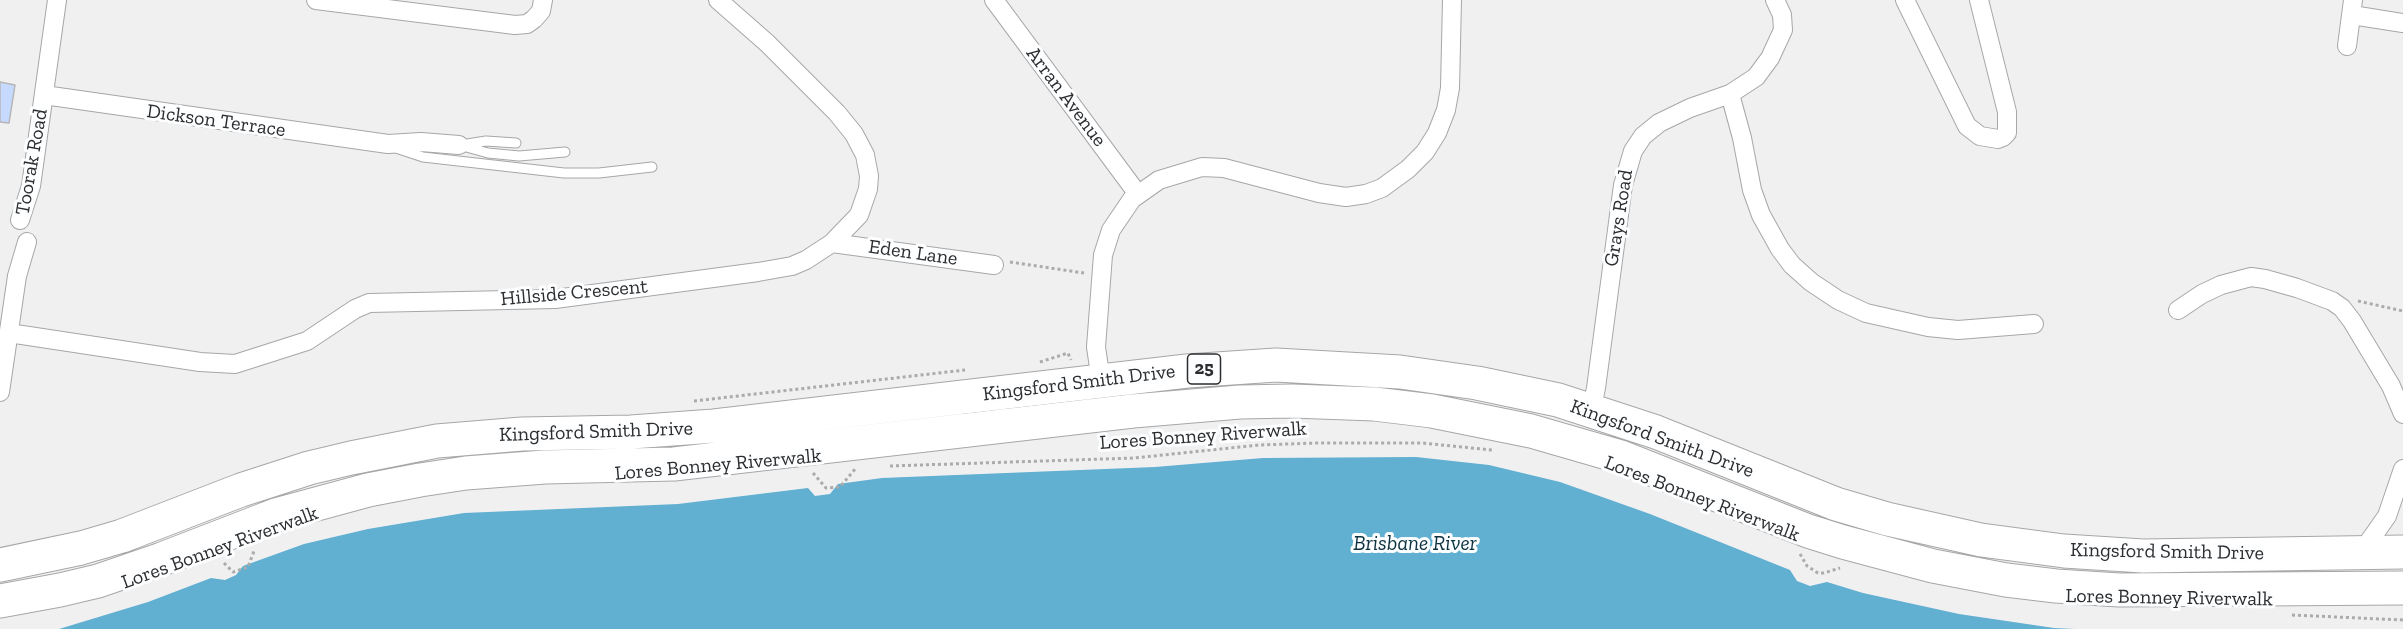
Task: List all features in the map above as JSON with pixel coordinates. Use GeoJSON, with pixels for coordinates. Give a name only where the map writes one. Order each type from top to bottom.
{"type":"FeatureCollection","features":[{"type":"Feature","properties":{"kind":"highway","name":"Kingsford Smith Drive"},"geometry":{"type":"LineString","coordinates":[[3,561],[81,548],[122,536],[241,490],[309,468],[436,441],[522,434],[632,432],[714,426],[1101,381],[1232,367],[1276,365],[1363,368],[1478,383],[1558,400],[1656,432],[1836,504],[1887,519],[1981,540],[2064,551],[2143,556],[2403,552]]}},
{"type":"Feature","properties":{"kind":"highway","name":"Kingsford Smith Drive"},"geometry":{"type":"LineString","coordinates":[[0,601],[60,590],[98,580],[162,560],[276,515],[368,490],[420,480],[466,473],[545,467],[674,464],[1133,411],[1240,402],[1292,401],[1374,404],[1483,420],[1531,430],[1621,457],[1808,531],[1933,566],[2006,580],[2119,590],[2403,588]]}},
{"type":"Feature","properties":{"kind":"street","name":"Toorak Road"},"geometry":{"type":"LineString","coordinates":[[20,220],[30,192],[57,0]]}},
{"type":"Feature","properties":{"kind":"street"},"geometry":{"type":"LineString","coordinates":[[316,0],[521,25],[537,16],[542,9],[543,0]]}},
{"type":"Feature","properties":{"kind":"street","name":"Hillside Crescent"},"geometry":{"type":"LineString","coordinates":[[9,333],[200,362],[235,364],[308,341],[355,309],[369,303],[555,299],[783,268],[806,260],[832,243],[854,221],[865,202],[869,176],[862,148],[848,125],[820,95],[736,14],[718,0]]}},
{"type":"Feature","properties":{"kind":"street","name":"Arran Avenue"},"geometry":{"type":"LineString","coordinates":[[994,0],[1137,193]]}},
{"type":"Feature","properties":{"kind":"street"},"geometry":{"type":"LineString","coordinates":[[1101,381],[1096,338],[1103,255],[1116,221],[1137,193],[1159,180],[1202,167],[1224,168],[1319,194],[1346,197],[1366,194],[1383,188],[1408,169],[1425,152],[1437,133],[1446,110],[1450,88],[1452,0]]}},
{"type":"Feature","properties":{"kind":"street","name":"Grays Road"},"geometry":{"type":"LineString","coordinates":[[1591,411],[1596,388],[1620,200],[1630,156],[1638,141],[1653,127],[1690,108],[1730,94],[1756,77],[1778,43],[1784,26],[1775,0]]}},
{"type":"Feature","properties":{"kind":"street"},"geometry":{"type":"LineString","coordinates":[[1905,0],[1967,126],[1984,137],[2001,138],[2006,135],[2008,129],[2006,105],[1979,0]]}},
{"type":"Feature","properties":{"kind":"street"},"geometry":{"type":"LineString","coordinates":[[2346,46],[2352,8],[2403,24]]}},
{"type":"Feature","properties":{"kind":"street"},"geometry":{"type":"LineString","coordinates":[[1730,94],[1742,138],[1752,190],[1759,209],[1780,249],[1792,265],[1811,282],[1857,310],[1921,326],[1958,330],[2034,324]]}},
{"type":"Feature","properties":{"kind":"street","name":"Dickson Terrace"},"geometry":{"type":"LineString","coordinates":[[44,95],[388,144],[422,142],[459,145]]}},
{"type":"Feature","properties":{"kind":"street","name":"Toorak Road"},"geometry":{"type":"LineString","coordinates":[[0,392],[9,333],[6,307],[27,242]]}},
{"type":"Feature","properties":{"kind":"street","name":"Eden Lane"},"geometry":{"type":"LineString","coordinates":[[832,243],[998,263]]}},
{"type":"Feature","properties":{"kind":"street"},"geometry":{"type":"LineString","coordinates":[[2178,310],[2221,285],[2251,277],[2297,288],[2342,308],[2386,376],[2403,414]]}},
{"type":"Feature","properties":{"kind":"street"},"geometry":{"type":"LineString","coordinates":[[2361,553],[2387,516],[2403,469]]}},
{"type":"Feature","properties":{"kind":"street"},"geometry":{"type":"LineString","coordinates":[[2387,516],[2393,536],[2403,552]]}},
{"type":"Feature","properties":{"kind":"lane","name":"Dickson Terrace"},"geometry":{"type":"LineString","coordinates":[[459,145],[486,141],[516,144]]}},
{"type":"Feature","properties":{"kind":"lane","name":"Dickson Terrace"},"geometry":{"type":"LineString","coordinates":[[388,144],[423,157],[564,173],[599,173],[652,166]]}},
{"type":"Feature","properties":{"kind":"lane","name":"Dickson Terrace"},"geometry":{"type":"LineString","coordinates":[[459,145],[481,152],[519,156],[565,152]]}},
{"type":"Feature","properties":{"kind":"lane","name":"Toorak Road"},"geometry":{"type":"LineString","coordinates":[[20,220],[27,242]]}},
{"type":"Feature","properties":{"kind":"path"},"geometry":{"type":"LineString","coordinates":[[998,263],[1078,272]]}},
{"type":"Feature","properties":{"kind":"path"},"geometry":{"type":"LineString","coordinates":[[2342,308],[2353,300],[2403,311]]}},
{"type":"Feature","properties":{"kind":"path"},"geometry":{"type":"LineString","coordinates":[[1040,362],[1068,353],[1071,360]]}},
{"type":"Feature","properties":{"kind":"path"},"geometry":{"type":"LineString","coordinates":[[686,402],[970,369]]}},
{"type":"Feature","properties":{"kind":"path","name":"Lores Bonney Riverwalk"},"geometry":{"type":"LineString","coordinates":[[881,466],[1134,458],[1317,443],[1422,443],[1500,451]]}},
{"type":"Feature","properties":{"kind":"path","name":"Lores Bonney Riverwalk"},"geometry":{"type":"LineString","coordinates":[[824,472],[813,473],[826,488],[840,487],[858,467],[846,469]]}},
{"type":"Feature","properties":{"kind":"path","name":"Lores Bonney Riverwalk"},"geometry":{"type":"LineString","coordinates":[[244,554],[262,546]]}},
{"type":"Feature","properties":{"kind":"path","name":"Lores Bonney Riverwalk"},"geometry":{"type":"LineString","coordinates":[[234,559],[224,563],[233,572],[248,567],[254,550]]}},
{"type":"Feature","properties":{"kind":"path","name":"Lores Bonney Riverwalk"},"geometry":{"type":"LineString","coordinates":[[1810,556],[1800,552],[1807,566],[1818,573],[1843,567],[1832,563]]}},
{"type":"Feature","properties":{"kind":"path","name":"Lores Bonney Riverwalk"},"geometry":{"type":"LineString","coordinates":[[2290,615],[2403,620]]}},
{"type":"Feature","properties":{"kind":"water","name":"Brisbane River"},"geometry":{"type":"Polygon","coordinates":[[[1416,457],[1489,465],[1560,482],[1650,514],[1790,570],[1797,581],[1810,586],[1827,582],[1863,593],[1959,614],[2075,629],[59,629],[148,602],[211,578],[225,580],[236,575],[243,566],[304,544],[368,529],[464,513],[678,504],[808,488],[815,496],[830,494],[838,484],[882,478],[1155,467],[1263,458],[1416,457]]]}},
{"type":"Feature","properties":{"kind":"building"},"geometry":{"type":"Polygon","coordinates":[[[0,82],[15,85],[9,123],[0,122],[0,82]]]}}]}
